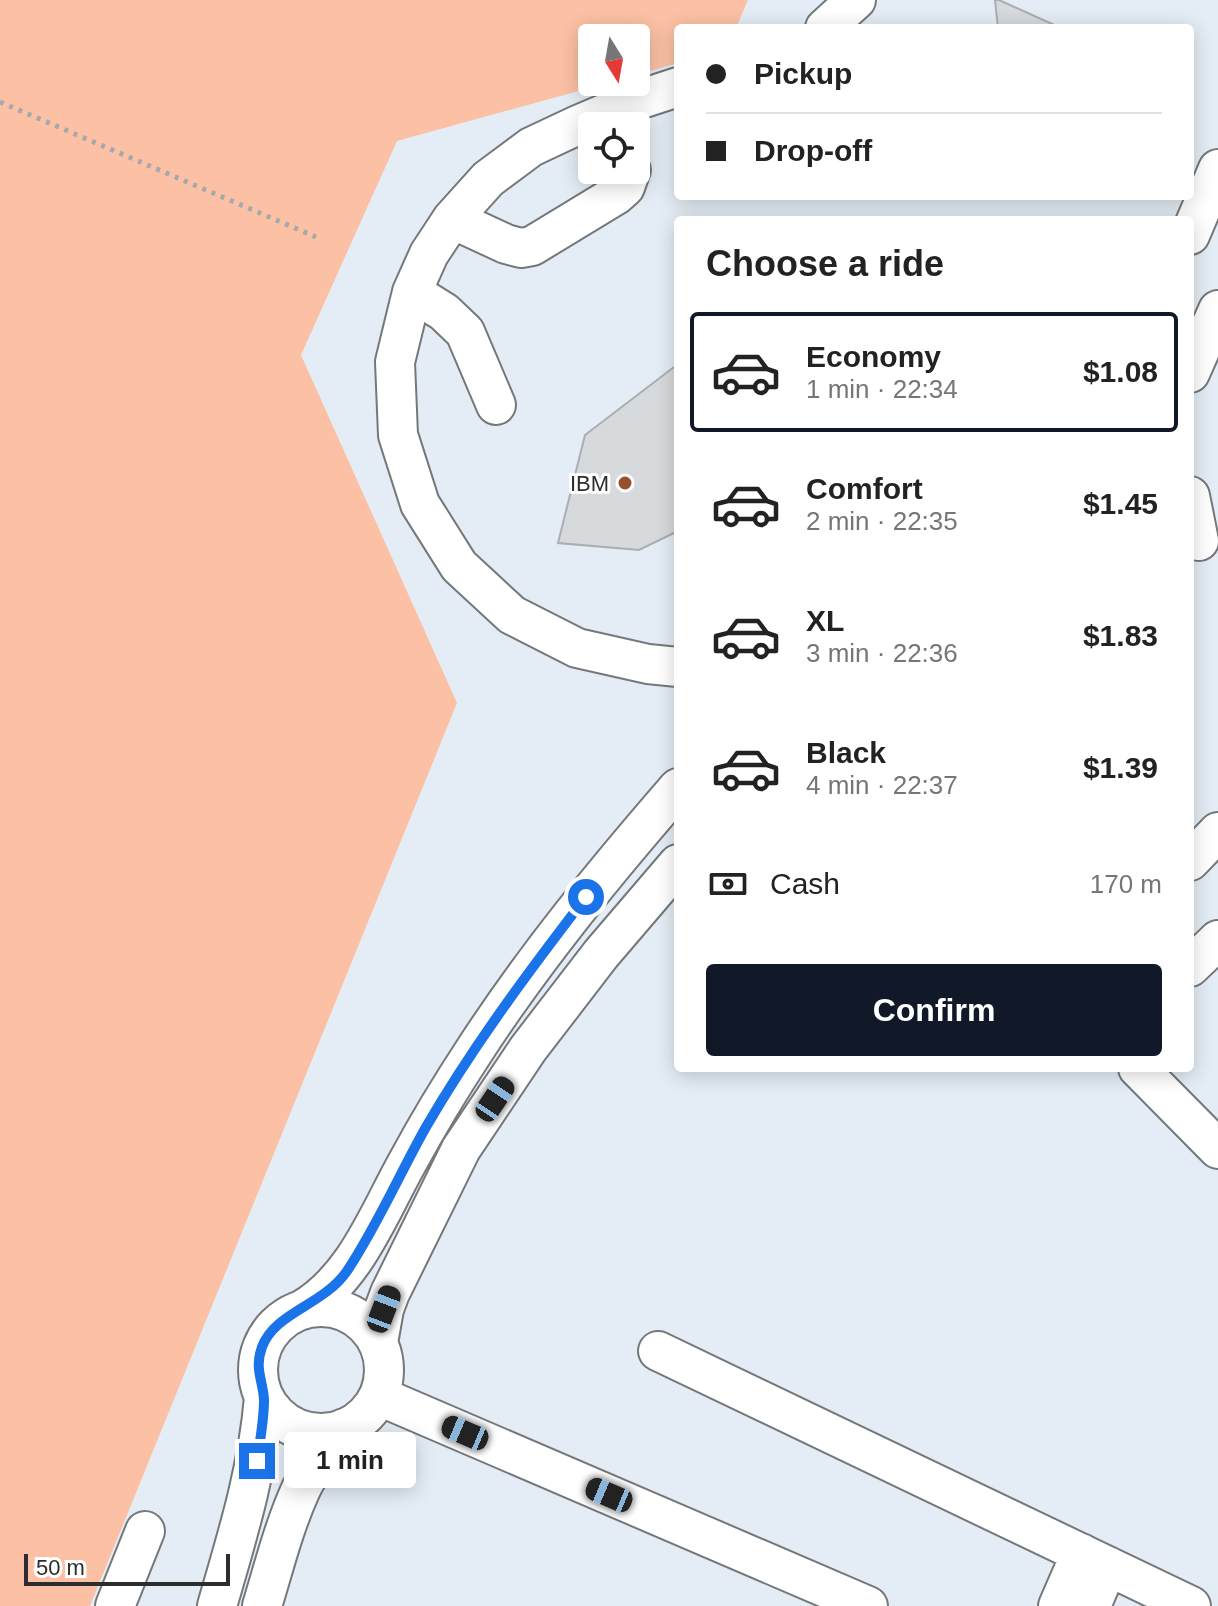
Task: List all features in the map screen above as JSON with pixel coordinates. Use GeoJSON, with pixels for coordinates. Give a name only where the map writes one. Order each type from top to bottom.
{"type":"FeatureCollection","features":[{"type":"Feature","properties":{"kind":"street"},"geometry":{"type":"LineString","coordinates":[[829,24],[856,0]]}},
{"type":"Feature","properties":{"kind":"street"},"geometry":{"type":"LineString","coordinates":[[635,112],[674,89]]}},
{"type":"Feature","properties":{"kind":"street"},"geometry":{"type":"LineString","coordinates":[[578,132],[531,147],[488,179],[452,219],[429,254],[412,292],[395,362],[398,435],[420,504],[459,566],[512,615],[577,648],[663,666],[674,687]]}},
{"type":"Feature","properties":{"kind":"street"},"geometry":{"type":"LineString","coordinates":[[1194,226],[1218,169]]}},
{"type":"Feature","properties":{"kind":"street"},"geometry":{"type":"LineString","coordinates":[[452,219],[514,247],[532,246],[616,195],[626,184]]}},
{"type":"Feature","properties":{"kind":"street"},"geometry":{"type":"LineString","coordinates":[[412,292],[444,312],[465,332],[496,405]]}},
{"type":"Feature","properties":{"kind":"street"},"geometry":{"type":"LineString","coordinates":[[1194,364],[1218,310]]}},
{"type":"Feature","properties":{"kind":"street"},"geometry":{"type":"LineString","coordinates":[[1194,488],[1218,491]]}},
{"type":"Feature","properties":{"kind":"street"},"geometry":{"type":"LineString","coordinates":[[1194,511],[1202,542]]}},
{"type":"Feature","properties":{"kind":"street"},"geometry":{"type":"LineString","coordinates":[[217,1606],[253,1481],[261,1440],[264,1397],[258,1371],[262,1345],[279,1323],[326,1294],[346,1272],[427,1126],[476,1047],[586,897],[674,793]]}},
{"type":"Feature","properties":{"kind":"street"},"geometry":{"type":"LineString","coordinates":[[378,1343],[390,1293],[461,1149],[546,1025],[601,954],[674,869]]}},
{"type":"Feature","properties":{"kind":"street"},"geometry":{"type":"LineString","coordinates":[[1194,963],[1218,940]]}},
{"type":"Feature","properties":{"kind":"street"},"geometry":{"type":"LineString","coordinates":[[1142,1072],[1218,1149]]}},
{"type":"Feature","properties":{"kind":"street"},"geometry":{"type":"LineString","coordinates":[[264,1397],[274,1413],[289,1425],[326,1433],[358,1421],[379,1396],[384,1378],[384,1361],[369,1328],[355,1316],[338,1309],[320,1307],[302,1310]]}},
{"type":"Feature","properties":{"kind":"street"},"geometry":{"type":"LineString","coordinates":[[658,1351],[1191,1606]]}},
{"type":"Feature","properties":{"kind":"street"},"geometry":{"type":"LineString","coordinates":[[379,1396],[868,1606]]}},
{"type":"Feature","properties":{"kind":"street"},"geometry":{"type":"LineString","coordinates":[[262,1606],[285,1530],[302,1488],[344,1428]]}},
{"type":"Feature","properties":{"kind":"street"},"geometry":{"type":"LineString","coordinates":[[115,1606],[145,1531]]}},
{"type":"Feature","properties":{"kind":"street"},"geometry":{"type":"LineString","coordinates":[[1058,1606],[1094,1560]]}},
{"type":"Feature","properties":{"kind":"street"},"geometry":{"type":"LineString","coordinates":[[1091,1606],[1094,1560]]}},
{"type":"Feature","properties":{"kind":"path"},"geometry":{"type":"LineString","coordinates":[[0,102],[316,237]]}},
{"type":"Feature","properties":{"kind":"shaded area"},"geometry":{"type":"Polygon","coordinates":[[[0,0],[1218,0],[1218,1606],[0,1606],[0,0]]]}},
{"type":"Feature","properties":{"kind":"shaded area"},"geometry":{"type":"Polygon","coordinates":[[[0,0],[748,0],[738,24],[674,24],[674,64],[650,71],[650,24],[578,24],[578,91],[397,141],[301,355],[457,703],[90,1606],[0,1606],[0,0]]]}},
{"type":"Feature","properties":{"kind":"building"},"geometry":{"type":"Polygon","coordinates":[[[995,0],[1052,24],[998,24],[995,0]]]}},
{"type":"Feature","properties":{"kind":"building","name":"IBM"},"geometry":{"type":"Polygon","coordinates":[[[674,367],[674,533],[639,550],[558,543],[585,435],[674,367]]]}},
{"type":"Feature","properties":{"kind":"place","name":"IBM"},"geometry":{"type":"Point","coordinates":[625,483]}},
{"type":"Feature","properties":{"kind":"route"},"geometry":{"type":"LineString","coordinates":[[257,1461],[264,1397],[258,1380],[262,1345],[272,1329],[286,1317],[319,1300],[346,1272],[427,1126],[476,1047],[586,897]]}}]}
